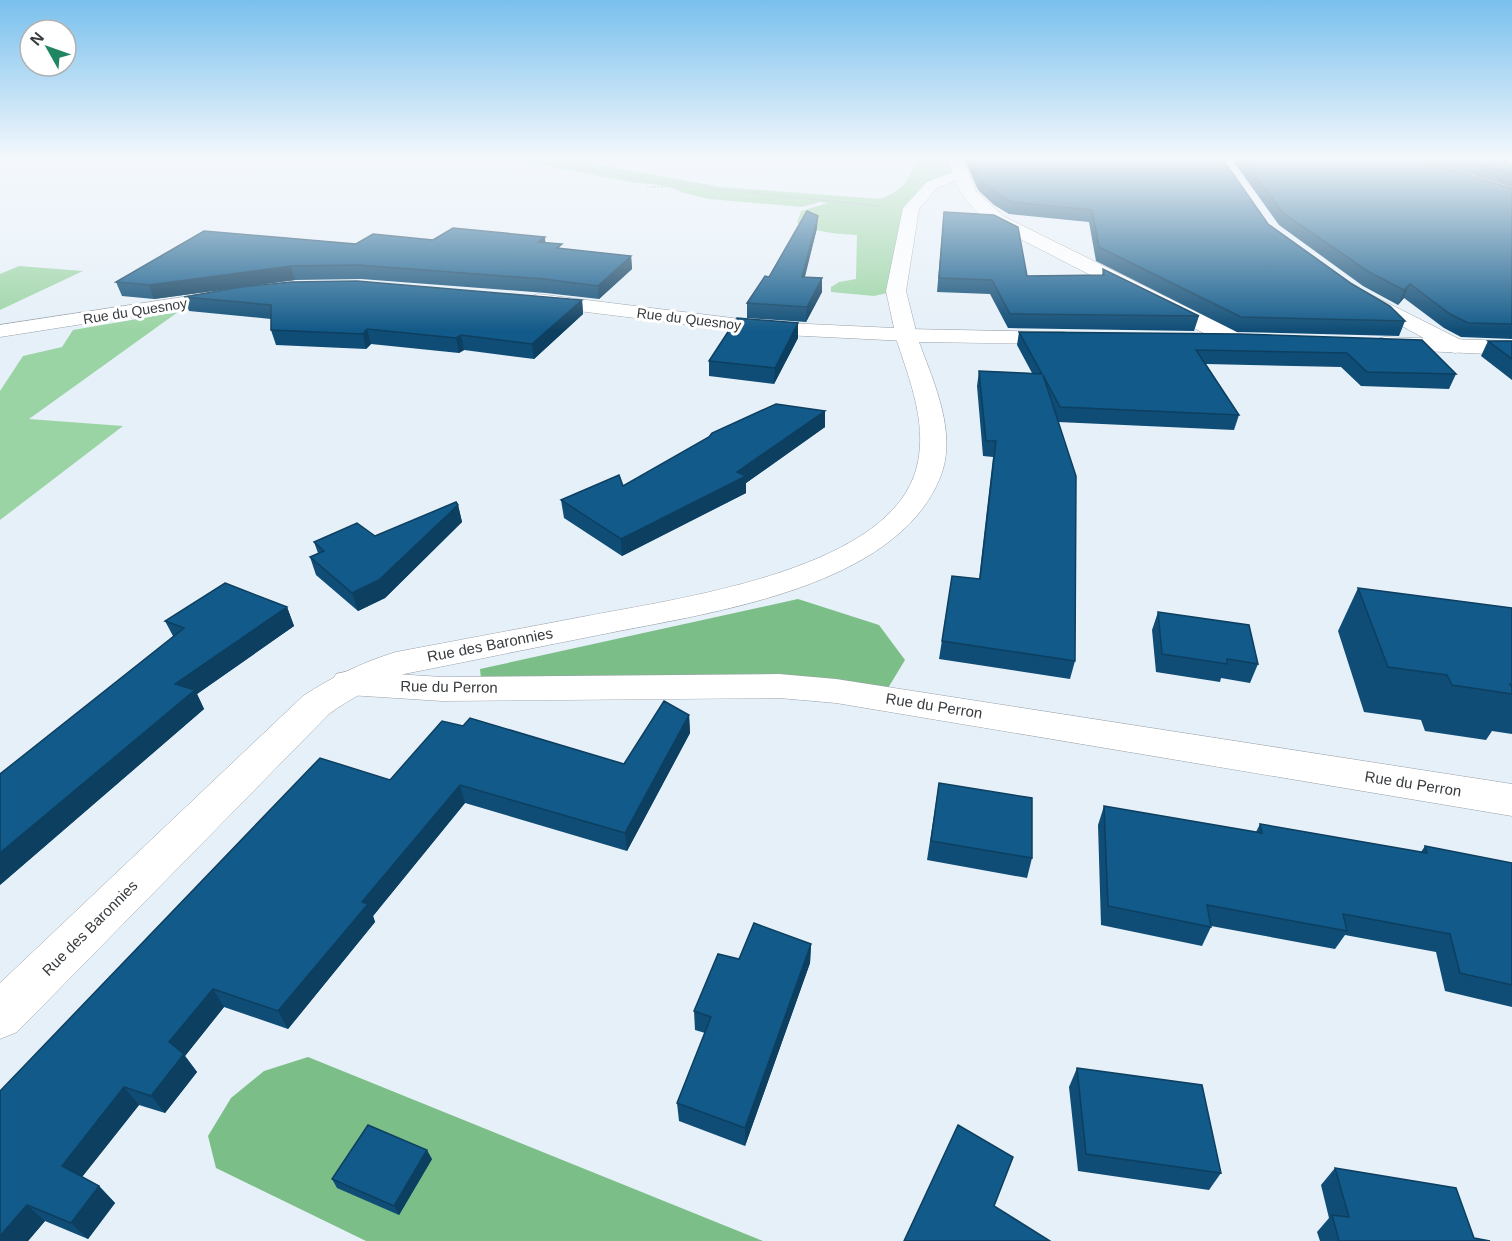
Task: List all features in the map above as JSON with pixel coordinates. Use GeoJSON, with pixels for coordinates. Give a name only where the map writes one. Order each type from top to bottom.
{"type":"FeatureCollection","features":[{"type":"Feature","properties":{"kind":"street","name":"Rue des Baronnies"},"geometry":{"type":"LineString","coordinates":[[0,1017],[316,705],[349,683],[396,664],[721,600],[770,588],[823,568],[857,550],[904,513],[921,490],[932,462],[932,426],[896,291],[910,216]]}},
{"type":"Feature","properties":{"kind":"street"},"geometry":{"type":"LineString","coordinates":[[991,216],[1234,340]]}},
{"type":"Feature","properties":{"kind":"street"},"geometry":{"type":"LineString","coordinates":[[1345,285],[1455,346]]}},
{"type":"Feature","properties":{"kind":"street","name":"Rue du Quesnoy"},"geometry":{"type":"LineString","coordinates":[[0,331],[245,293]]}},
{"type":"Feature","properties":{"kind":"street","name":"Rue du Quesnoy"},"geometry":{"type":"LineString","coordinates":[[522,299],[765,328],[906,335],[1082,338]]}},
{"type":"Feature","properties":{"kind":"street"},"geometry":{"type":"LineString","coordinates":[[1188,339],[1257,340]]}},
{"type":"Feature","properties":{"kind":"street"},"geometry":{"type":"LineString","coordinates":[[1368,344],[1512,348]]}},
{"type":"Feature","properties":{"kind":"street","name":"Rue du Perron"},"geometry":{"type":"LineString","coordinates":[[349,683],[442,689],[779,686],[825,690],[1512,800]]}},
{"type":"Feature","properties":{"kind":"green space"},"geometry":{"type":"Polygon","coordinates":[[[799,216],[910,216],[896,291],[874,296],[831,292],[831,287],[839,282],[856,279],[857,235],[819,230],[797,223],[799,216]]]}},
{"type":"Feature","properties":{"kind":"green space"},"geometry":{"type":"Polygon","coordinates":[[[19,266],[83,271],[0,310],[0,274],[19,266]]]}},
{"type":"Feature","properties":{"kind":"green space"},"geometry":{"type":"Polygon","coordinates":[[[178,312],[29,419],[123,426],[0,520],[0,391],[23,356],[62,347],[73,330],[178,312]]]}},
{"type":"Feature","properties":{"kind":"green space"},"geometry":{"type":"Polygon","coordinates":[[[798,599],[879,625],[905,660],[882,698],[482,688],[480,669],[798,599]]]}},
{"type":"Feature","properties":{"kind":"green space"},"geometry":{"type":"Polygon","coordinates":[[[308,1057],[763,1241],[366,1241],[216,1168],[208,1136],[231,1098],[264,1071],[308,1057]]]}},
{"type":"Feature","properties":{"kind":"building"},"geometry":{"type":"Polygon","coordinates":[[[804,216],[818,216],[802,277],[822,278],[807,307],[747,303],[765,276],[769,277],[804,216]]]}},
{"type":"Feature","properties":{"kind":"building"},"geometry":{"type":"Polygon","coordinates":[[[944,216],[996,216],[1018,227],[1027,276],[1104,275],[1103,269],[1199,316],[1010,314],[992,280],[939,278],[944,216]]]}},
{"type":"Feature","properties":{"kind":"building"},"geometry":{"type":"Polygon","coordinates":[[[1093,216],[1262,216],[1268,224],[1352,284],[1390,306],[1405,321],[1241,317],[1099,247],[1093,216]]]}},
{"type":"Feature","properties":{"kind":"building"},"geometry":{"type":"Polygon","coordinates":[[[1287,216],[1512,216],[1512,324],[1468,323],[1450,314],[1410,284],[1404,290],[1369,272],[1287,216]]]}},
{"type":"Feature","properties":{"kind":"building"},"geometry":{"type":"Polygon","coordinates":[[[453,228],[545,237],[538,242],[562,244],[557,248],[631,256],[598,286],[544,279],[358,265],[291,266],[149,285],[116,282],[204,231],[356,244],[373,234],[433,240],[453,228]]]}},
{"type":"Feature","properties":{"kind":"building"},"geometry":{"type":"Polygon","coordinates":[[[357,281],[582,300],[532,344],[461,335],[456,338],[367,329],[363,334],[271,330],[271,305],[184,297],[241,287],[291,282],[357,281]]]}},
{"type":"Feature","properties":{"kind":"building"},"geometry":{"type":"Polygon","coordinates":[[[737,318],[798,323],[775,368],[709,361],[737,318]]]}},
{"type":"Feature","properties":{"kind":"building"},"geometry":{"type":"Polygon","coordinates":[[[1019,332],[1239,334],[1422,340],[1456,374],[1367,372],[1347,353],[1196,350],[1239,415],[1060,407],[1043,375],[1076,476],[1075,661],[942,641],[952,576],[980,579],[996,441],[986,441],[979,371],[1042,374],[1019,332]]]}},
{"type":"Feature","properties":{"kind":"building"},"geometry":{"type":"Polygon","coordinates":[[[1488,341],[1512,341],[1512,359],[1488,341]]]}},
{"type":"Feature","properties":{"kind":"building"},"geometry":{"type":"Polygon","coordinates":[[[776,404],[825,411],[737,472],[746,476],[621,539],[561,500],[619,475],[623,486],[709,437],[712,433],[776,404]]]}},
{"type":"Feature","properties":{"kind":"building"},"geometry":{"type":"Polygon","coordinates":[[[456,502],[458,505],[379,580],[352,593],[310,557],[324,551],[314,542],[357,523],[375,536],[456,502]]]}},
{"type":"Feature","properties":{"kind":"building"},"geometry":{"type":"Polygon","coordinates":[[[225,583],[287,607],[175,684],[195,690],[0,853],[0,774],[184,628],[165,621],[225,583]]]}},
{"type":"Feature","properties":{"kind":"building"},"geometry":{"type":"Polygon","coordinates":[[[1358,588],[1512,608],[1512,684],[1510,684],[1512,694],[1452,685],[1447,675],[1388,667],[1358,588]]]}},
{"type":"Feature","properties":{"kind":"building"},"geometry":{"type":"Polygon","coordinates":[[[1158,612],[1249,625],[1258,664],[1227,659],[1227,664],[1162,654],[1158,612]]]}},
{"type":"Feature","properties":{"kind":"building"},"geometry":{"type":"Polygon","coordinates":[[[664,701],[689,715],[625,833],[460,785],[362,902],[368,904],[278,1011],[213,989],[169,1042],[184,1054],[151,1096],[124,1087],[62,1166],[99,1186],[71,1223],[27,1205],[0,1236],[0,1091],[320,758],[390,780],[442,721],[463,726],[470,718],[624,764],[664,701]]]}},
{"type":"Feature","properties":{"kind":"building"},"geometry":{"type":"Polygon","coordinates":[[[939,783],[1032,798],[1032,858],[931,841],[939,783]]]}},
{"type":"Feature","properties":{"kind":"building"},"geometry":{"type":"Polygon","coordinates":[[[1104,806],[1262,833],[1260,824],[1427,853],[1425,846],[1512,863],[1512,985],[1460,973],[1450,934],[1343,914],[1347,931],[1207,905],[1211,927],[1108,906],[1104,806]]]}},
{"type":"Feature","properties":{"kind":"building"},"geometry":{"type":"Polygon","coordinates":[[[754,923],[811,944],[745,1128],[677,1103],[711,1017],[694,1011],[718,954],[739,959],[754,923]]]}},
{"type":"Feature","properties":{"kind":"building"},"geometry":{"type":"Polygon","coordinates":[[[1077,1068],[1202,1085],[1221,1173],[1086,1154],[1077,1068]]]}},
{"type":"Feature","properties":{"kind":"building"},"geometry":{"type":"Polygon","coordinates":[[[368,1125],[427,1150],[394,1206],[332,1179],[368,1125]]]}},
{"type":"Feature","properties":{"kind":"building"},"geometry":{"type":"Polygon","coordinates":[[[958,1125],[1013,1157],[994,1206],[1050,1241],[904,1241],[958,1125]]]}},
{"type":"Feature","properties":{"kind":"building"},"geometry":{"type":"Polygon","coordinates":[[[1335,1168],[1456,1188],[1474,1238],[1490,1241],[1339,1241],[1332,1215],[1349,1217],[1335,1168]]]}}]}
